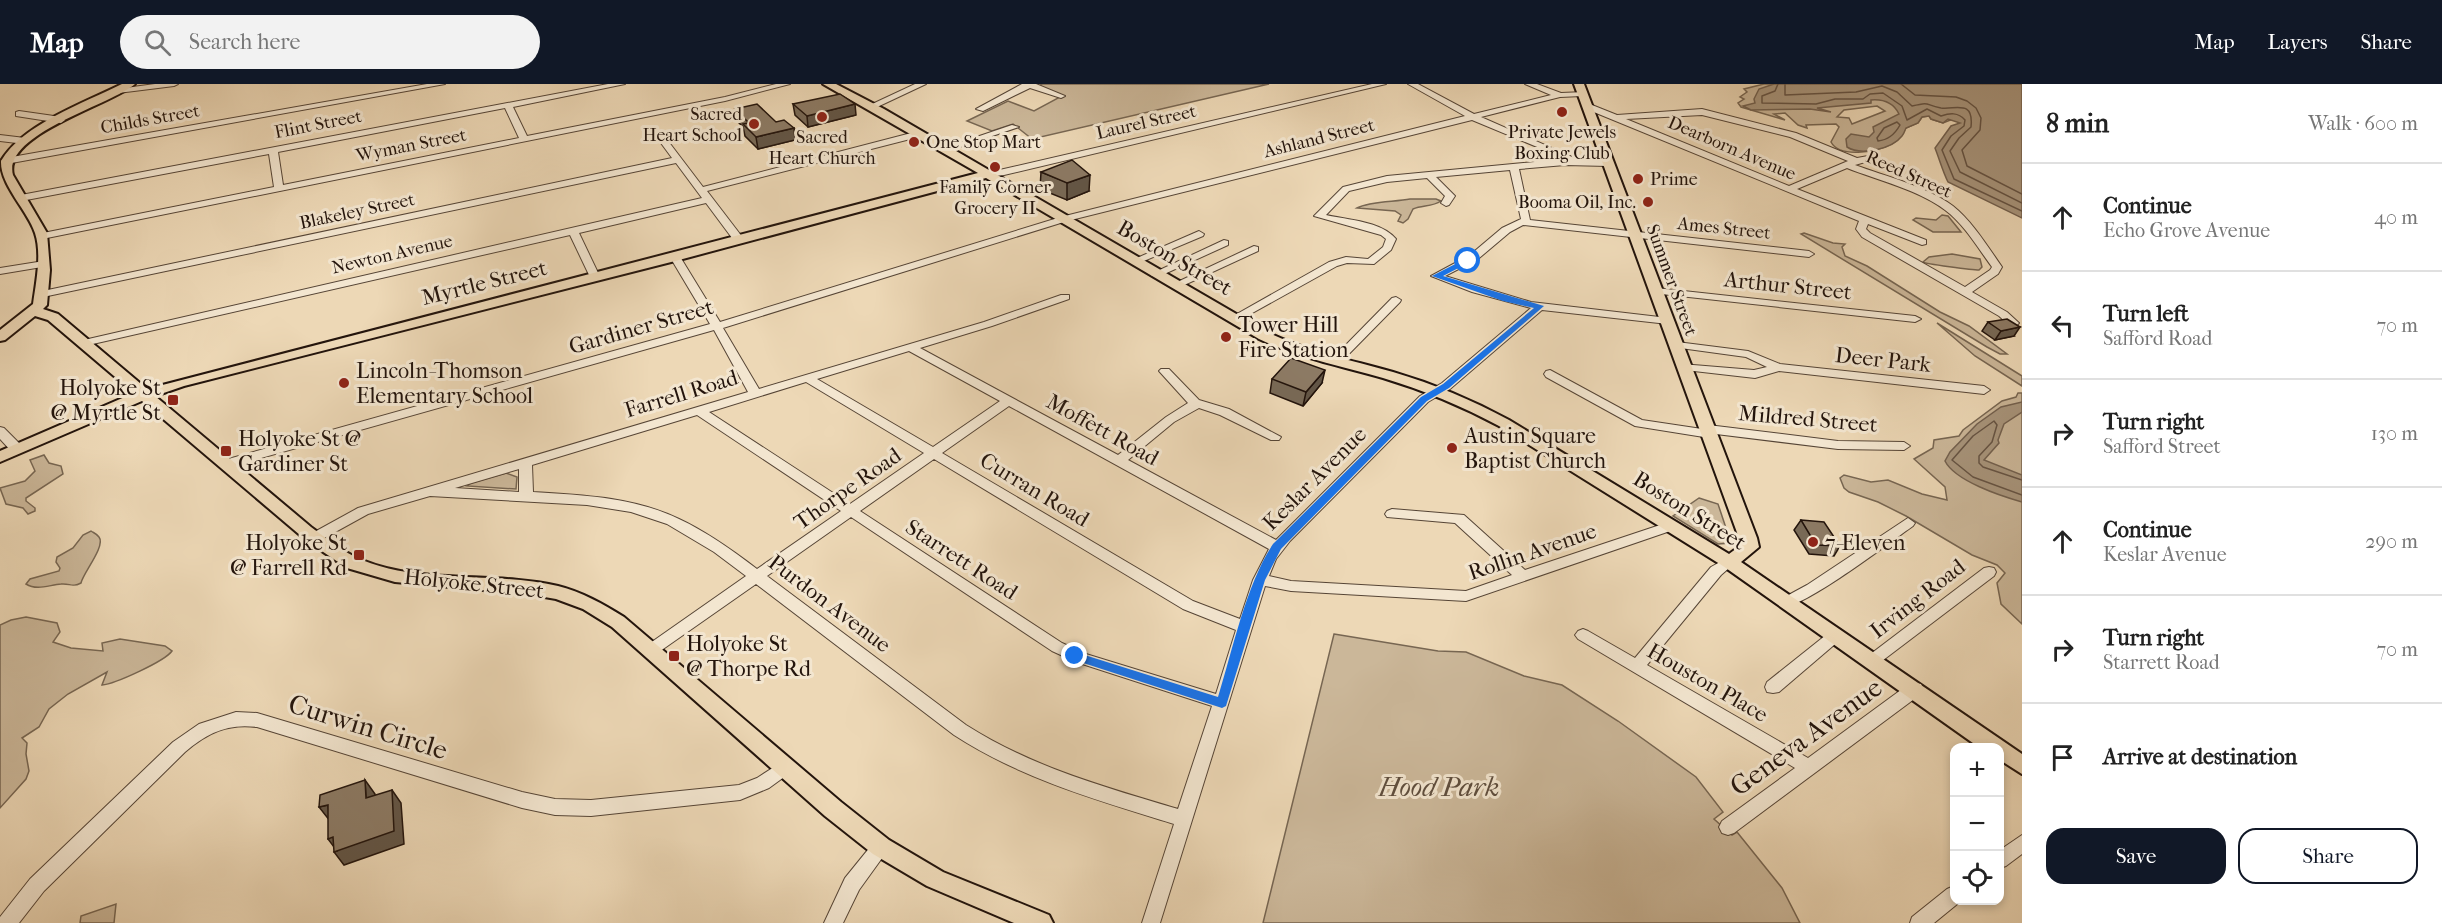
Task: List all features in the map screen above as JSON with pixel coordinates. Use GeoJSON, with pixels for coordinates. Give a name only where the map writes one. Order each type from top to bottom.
{"type":"FeatureCollection","features":[{"type":"Feature","properties":{"kind":"main road"},"geometry":{"type":"LineString","coordinates":[[0,337],[41,303],[44,264],[42,236],[8,177],[4,164],[25,141],[130,84]]}},
{"type":"Feature","properties":{"kind":"main road","name":"Boston Street"},"geometry":{"type":"LineString","coordinates":[[828,84],[872,106],[1233,319],[1282,345],[1437,391],[1504,423],[1728,562],[1991,743]]}},
{"type":"Feature","properties":{"kind":"main road","name":"Summer Street"},"geometry":{"type":"LineString","coordinates":[[1585,100],[1750,547],[1728,562]]}},
{"type":"Feature","properties":{"kind":"main road","name":"Myrtle Street"},"geometry":{"type":"LineString","coordinates":[[0,457],[145,394],[200,377],[675,257],[987,174]]}},
{"type":"Feature","properties":{"kind":"main road","name":"Holyoke Street"},"geometry":{"type":"LineString","coordinates":[[35,310],[53,317],[314,538],[345,559],[381,572],[527,586],[568,595],[603,611],[881,847],[934,879],[1041,923]]}},
{"type":"Feature","properties":{"kind":"main road","name":"Boston Street"},"geometry":{"type":"LineString","coordinates":[[2004,752],[2022,765]]}},
{"type":"Feature","properties":{"kind":"street"},"geometry":{"type":"LineString","coordinates":[[118,91],[174,84]]}},
{"type":"Feature","properties":{"kind":"street","name":"Childs Street"},"geometry":{"type":"LineString","coordinates":[[4,164],[441,84]]}},
{"type":"Feature","properties":{"kind":"street","name":"Flint Street"},"geometry":{"type":"LineString","coordinates":[[21,198],[621,84]]}},
{"type":"Feature","properties":{"kind":"street","name":"Wyman Street"},"geometry":{"type":"LineString","coordinates":[[42,236],[733,98],[786,84]]}},
{"type":"Feature","properties":{"kind":"street"},"geometry":{"type":"LineString","coordinates":[[872,106],[922,84]]}},
{"type":"Feature","properties":{"kind":"street"},"geometry":{"type":"LineString","coordinates":[[980,110],[1029,84],[1061,96]]}},
{"type":"Feature","properties":{"kind":"street","name":"Laurel Street"},"geometry":{"type":"LineString","coordinates":[[987,174],[1004,172],[1382,84]]}},
{"type":"Feature","properties":{"kind":"street"},"geometry":{"type":"LineString","coordinates":[[1412,84],[1473,117],[1576,161]]}},
{"type":"Feature","properties":{"kind":"street"},"geometry":{"type":"LineString","coordinates":[[1528,84],[1560,95]]}},
{"type":"Feature","properties":{"kind":"street","name":"Ashland Street"},"geometry":{"type":"LineString","coordinates":[[1064,219],[1560,95],[1585,100]]}},
{"type":"Feature","properties":{"kind":"street","name":"Dearborn Avenue"},"geometry":{"type":"LineString","coordinates":[[1585,100],[1616,117],[1922,242]]}},
{"type":"Feature","properties":{"kind":"street"},"geometry":{"type":"LineString","coordinates":[[508,105],[524,140]]}},
{"type":"Feature","properties":{"kind":"street"},"geometry":{"type":"LineString","coordinates":[[1616,117],[1703,112],[1793,135],[1851,163]]}},
{"type":"Feature","properties":{"kind":"street"},"geometry":{"type":"LineString","coordinates":[[19,114],[61,120]]}},
{"type":"Feature","properties":{"kind":"street"},"geometry":{"type":"LineString","coordinates":[[945,149],[1015,127]]}},
{"type":"Feature","properties":{"kind":"street"},"geometry":{"type":"LineString","coordinates":[[701,190],[919,134]]}},
{"type":"Feature","properties":{"kind":"street"},"geometry":{"type":"LineString","coordinates":[[0,138],[25,141]]}},
{"type":"Feature","properties":{"kind":"street"},"geometry":{"type":"LineString","coordinates":[[662,139],[739,240]]}},
{"type":"Feature","properties":{"kind":"street"},"geometry":{"type":"LineString","coordinates":[[273,150],[279,189]]}},
{"type":"Feature","properties":{"kind":"street"},"geometry":{"type":"LineString","coordinates":[[1789,189],[1851,163],[1876,156]]}},
{"type":"Feature","properties":{"kind":"street","name":"Blakeley Street"},"geometry":{"type":"LineString","coordinates":[[43,294],[678,160]]}},
{"type":"Feature","properties":{"kind":"street"},"geometry":{"type":"LineString","coordinates":[[1233,319],[1339,262],[1374,261],[1390,241],[1390,237],[1382,231],[1320,216],[1340,194],[1350,188],[1387,179],[1428,174],[1576,161],[1608,163]]}},
{"type":"Feature","properties":{"kind":"street","name":"Reed Street"},"geometry":{"type":"LineString","coordinates":[[1851,163],[1930,198],[1960,218],[1997,267],[1994,272],[1965,292]]}},
{"type":"Feature","properties":{"kind":"street"},"geometry":{"type":"LineString","coordinates":[[1514,166],[1526,222],[1511,226],[1474,258],[1436,276],[1506,299],[1540,306],[1668,321]]}},
{"type":"Feature","properties":{"kind":"street"},"geometry":{"type":"LineString","coordinates":[[1428,174],[1450,196],[1446,202]]}},
{"type":"Feature","properties":{"kind":"street","name":"Newton Avenue"},"geometry":{"type":"LineString","coordinates":[[84,343],[708,200]]}},
{"type":"Feature","properties":{"kind":"street","name":"Gardiner Street"},"geometry":{"type":"LineString","coordinates":[[226,464],[717,326],[1064,219]]}},
{"type":"Feature","properties":{"kind":"street"},"geometry":{"type":"LineString","coordinates":[[1864,220],[1861,229],[1866,235],[2013,322]]}},
{"type":"Feature","properties":{"kind":"street","name":"Ames Street"},"geometry":{"type":"LineString","coordinates":[[1526,222],[1809,254]]}},
{"type":"Feature","properties":{"kind":"street"},"geometry":{"type":"LineString","coordinates":[[573,231],[595,277]]}},
{"type":"Feature","properties":{"kind":"street"},"geometry":{"type":"LineString","coordinates":[[1135,261],[1199,234]]}},
{"type":"Feature","properties":{"kind":"street"},"geometry":{"type":"LineString","coordinates":[[1156,274],[1224,243]]}},
{"type":"Feature","properties":{"kind":"street"},"geometry":{"type":"LineString","coordinates":[[1176,285],[1254,249]]}},
{"type":"Feature","properties":{"kind":"street"},"geometry":{"type":"LineString","coordinates":[[675,257],[755,393]]}},
{"type":"Feature","properties":{"kind":"street"},"geometry":{"type":"LineString","coordinates":[[2,271],[44,264]]}},
{"type":"Feature","properties":{"kind":"street","name":"Arthur Street"},"geometry":{"type":"LineString","coordinates":[[1656,291],[1915,319]]}},
{"type":"Feature","properties":{"kind":"street","name":"Farrell Road"},"geometry":{"type":"LineString","coordinates":[[314,538],[360,512],[428,490],[1000,320],[1065,297]]}},
{"type":"Feature","properties":{"kind":"street"},"geometry":{"type":"LineString","coordinates":[[1337,360],[1396,300]]}},
{"type":"Feature","properties":{"kind":"street","name":"Keslar Avenue"},"geometry":{"type":"LineString","coordinates":[[1151,923],[1268,561],[1277,547],[1424,399],[1437,391],[1540,306]]}},
{"type":"Feature","properties":{"kind":"street","name":"Deer Park"},"geometry":{"type":"LineString","coordinates":[[1677,345],[1748,354],[1778,367],[1984,390]]}},
{"type":"Feature","properties":{"kind":"street","name":"Moffett Road"},"geometry":{"type":"LineString","coordinates":[[909,347],[1277,547]]}},
{"type":"Feature","properties":{"kind":"street","name":"Deer Park"},"geometry":{"type":"LineString","coordinates":[[1685,366],[1755,374],[1778,367]]}},
{"type":"Feature","properties":{"kind":"street"},"geometry":{"type":"LineString","coordinates":[[1165,371],[1196,404],[1213,408],[1275,437]]}},
{"type":"Feature","properties":{"kind":"street","name":"Mildred Street"},"geometry":{"type":"LineString","coordinates":[[1550,374],[1639,423],[1838,445],[1904,446]]}},
{"type":"Feature","properties":{"kind":"street","name":"Curran Road"},"geometry":{"type":"LineString","coordinates":[[807,378],[1192,607],[1245,628]]}},
{"type":"Feature","properties":{"kind":"street","name":"Thorpe Road"},"geometry":{"type":"LineString","coordinates":[[651,650],[1008,401]]}},
{"type":"Feature","properties":{"kind":"street"},"geometry":{"type":"LineString","coordinates":[[1119,461],[1181,412],[1196,404]]}},
{"type":"Feature","properties":{"kind":"street","name":"Starrett Road"},"geometry":{"type":"LineString","coordinates":[[698,410],[1068,653],[1222,703]]}},
{"type":"Feature","properties":{"kind":"street"},"geometry":{"type":"LineString","coordinates":[[0,431],[17,449]]}},
{"type":"Feature","properties":{"kind":"street"},"geometry":{"type":"LineString","coordinates":[[526,461],[526,496]]}},
{"type":"Feature","properties":{"kind":"street","name":"Purdon Avenue"},"geometry":{"type":"LineString","coordinates":[[428,490],[602,502],[659,516],[708,540],[960,730],[990,750],[1036,771],[1184,819]]}},
{"type":"Feature","properties":{"kind":"street"},"geometry":{"type":"LineString","coordinates":[[1392,514],[1459,518],[1523,577]]}},
{"type":"Feature","properties":{"kind":"street"},"geometry":{"type":"LineString","coordinates":[[1788,602],[1812,589],[1908,523]]}},
{"type":"Feature","properties":{"kind":"street","name":"Rollin Avenue"},"geometry":{"type":"LineString","coordinates":[[1260,580],[1291,586],[1461,597],[1671,525]]}},
{"type":"Feature","properties":{"kind":"street"},"geometry":{"type":"LineString","coordinates":[[1637,666],[1716,571],[1728,562]]}},
{"type":"Feature","properties":{"kind":"street","name":"Irving Road"},"geometry":{"type":"LineString","coordinates":[[1873,660],[1989,572]]}},
{"type":"Feature","properties":{"kind":"street","name":"Houston Place"},"geometry":{"type":"LineString","coordinates":[[1583,635],[1809,767]]}},
{"type":"Feature","properties":{"kind":"street"},"geometry":{"type":"LineString","coordinates":[[1773,687],[1836,635]]}},
{"type":"Feature","properties":{"kind":"street","name":"Geneva Avenue"},"geometry":{"type":"LineString","coordinates":[[1728,827],[1915,689]]}},
{"type":"Feature","properties":{"kind":"street","name":"Curwin Circle"},"geometry":{"type":"LineString","coordinates":[[7,923],[36,885],[179,747],[199,732],[230,720],[257,720],[522,800],[564,808],[600,807],[734,793],[757,786],[785,767]]}},
{"type":"Feature","properties":{"kind":"street"},"geometry":{"type":"LineString","coordinates":[[2004,857],[2022,843]]}},
{"type":"Feature","properties":{"kind":"street"},"geometry":{"type":"LineString","coordinates":[[833,923],[852,884],[881,847]]}},
{"type":"Feature","properties":{"kind":"street"},"geometry":{"type":"LineString","coordinates":[[1918,923],[1950,898]]}},
{"type":"Feature","properties":{"kind":"green space"},"geometry":{"type":"Polygon","coordinates":[[[1042,84],[1269,84],[1032,139],[1013,124],[992,131],[967,121],[1008,101],[1034,111],[1062,96],[1037,87],[1042,84]]]}},
{"type":"Feature","properties":{"kind":"green space"},"geometry":{"type":"Polygon","coordinates":[[[1764,84],[1948,84],[1953,119],[1943,123],[1929,116],[1922,117],[1918,123],[1906,128],[1889,146],[1871,151],[1843,151],[1831,142],[1839,127],[1836,124],[1806,125],[1807,128],[1798,125],[1785,113],[1774,114],[1785,120],[1741,107],[1738,103],[1744,99],[1740,97],[1747,92],[1744,89],[1764,84]],[[1877,106],[1844,110],[1837,117],[1849,118],[1852,124],[1885,111],[1877,106]]]}},
{"type":"Feature","properties":{"kind":"green space"},"geometry":{"type":"Polygon","coordinates":[[[1410,199],[1441,201],[1413,209],[1403,223],[1398,221],[1401,215],[1395,211],[1357,208],[1376,203],[1410,199]]]}},
{"type":"Feature","properties":{"kind":"green space"},"geometry":{"type":"Polygon","coordinates":[[[1942,215],[1948,216],[1961,232],[1933,232],[1913,220],[1916,218],[1936,220],[1942,215]]]}},
{"type":"Feature","properties":{"kind":"green space"},"geometry":{"type":"Polygon","coordinates":[[[1801,234],[1833,243],[1845,244],[1842,247],[1845,256],[1867,266],[1940,312],[1969,326],[2007,354],[2000,354],[1987,347],[1801,234]]]}},
{"type":"Feature","properties":{"kind":"green space"},"geometry":{"type":"Polygon","coordinates":[[[1952,254],[1980,259],[1982,267],[1975,270],[1923,262],[1929,257],[1952,254]]]}},
{"type":"Feature","properties":{"kind":"green space"},"geometry":{"type":"Polygon","coordinates":[[[1937,323],[2022,376],[2022,386],[1975,356],[1937,323]]]}},
{"type":"Feature","properties":{"kind":"green space"},"geometry":{"type":"Polygon","coordinates":[[[2018,393],[2022,393],[2022,624],[2001,604],[1997,583],[2005,573],[1997,565],[1972,555],[1878,502],[1849,492],[1844,488],[1840,478],[1844,475],[1871,482],[1888,480],[1922,494],[1947,500],[1945,487],[1914,459],[1933,448],[1934,440],[1959,436],[1963,430],[2002,401],[2016,397],[2018,393]]]}},
{"type":"Feature","properties":{"kind":"green space"},"geometry":{"type":"Polygon","coordinates":[[[44,455],[49,463],[61,466],[63,474],[26,498],[35,511],[28,514],[23,508],[6,504],[0,488],[25,481],[35,471],[30,460],[44,455]]]}},
{"type":"Feature","properties":{"kind":"green space"},"geometry":{"type":"Polygon","coordinates":[[[506,473],[517,477],[516,489],[467,486],[471,483],[506,473]]]}},
{"type":"Feature","properties":{"kind":"green space"},"geometry":{"type":"Polygon","coordinates":[[[1699,498],[1718,504],[1731,543],[1718,544],[1673,516],[1699,498]]]}},
{"type":"Feature","properties":{"kind":"green space"},"geometry":{"type":"Polygon","coordinates":[[[91,531],[99,537],[99,547],[81,583],[39,587],[26,584],[30,579],[59,571],[57,557],[73,548],[83,535],[91,531]]]}},
{"type":"Feature","properties":{"kind":"green space"},"geometry":{"type":"Polygon","coordinates":[[[26,617],[57,623],[60,632],[53,642],[71,648],[103,651],[102,643],[120,639],[165,646],[172,651],[139,671],[102,685],[107,672],[68,694],[49,709],[39,727],[22,738],[27,743],[29,771],[26,779],[0,808],[0,625],[26,617]]]}},
{"type":"Feature","properties":{"kind":"green space","name":"Hood Park"},"geometry":{"type":"Polygon","coordinates":[[[1334,634],[1438,651],[1466,652],[1524,676],[1562,685],[1618,721],[1696,777],[1723,812],[1714,819],[1732,835],[1737,832],[1782,888],[1800,923],[1263,923],[1334,634]]]}},
{"type":"Feature","properties":{"kind":"green space"},"geometry":{"type":"Polygon","coordinates":[[[116,904],[114,923],[80,923],[81,916],[116,904]]]}},
{"type":"Feature","properties":{"kind":"water"},"geometry":{"type":"Polygon","coordinates":[[[1774,84],[2022,84],[2022,218],[1948,182],[1935,148],[1951,126],[1960,123],[1948,119],[1943,123],[1929,116],[1922,117],[1918,123],[1906,128],[1897,141],[1884,148],[1868,151],[1853,150],[1847,147],[1846,139],[1851,134],[1869,137],[1874,132],[1873,127],[1899,114],[1894,107],[1887,102],[1875,100],[1871,100],[1871,103],[1817,108],[1831,112],[1810,109],[1751,110],[1743,106],[1755,103],[1754,99],[1759,89],[1774,84]]]}},
{"type":"Feature","properties":{"kind":"water"},"geometry":{"type":"Polygon","coordinates":[[[2022,402],[2022,412],[2004,424],[1999,443],[1984,460],[2022,475],[2022,502],[1991,492],[1968,481],[1958,475],[1945,461],[1950,452],[1977,424],[2001,407],[2022,402]]]}},
{"type":"Feature","properties":{"kind":"building"},"geometry":{"type":"Polygon","coordinates":[[[840,94],[855,104],[807,116],[793,104],[840,94]]]}},
{"type":"Feature","properties":{"kind":"building"},"geometry":{"type":"Polygon","coordinates":[[[757,104],[776,122],[784,120],[794,128],[756,137],[743,124],[749,123],[735,109],[757,104]]]}},
{"type":"Feature","properties":{"kind":"building"},"geometry":{"type":"Polygon","coordinates":[[[1072,160],[1090,175],[1067,183],[1041,172],[1072,160]]]}},
{"type":"Feature","properties":{"kind":"building"},"geometry":{"type":"Polygon","coordinates":[[[2007,319],[2020,327],[2001,331],[1988,322],[2007,319]]]}},
{"type":"Feature","properties":{"kind":"building"},"geometry":{"type":"Polygon","coordinates":[[[1291,358],[1325,370],[1306,392],[1272,379],[1291,358]]]}},
{"type":"Feature","properties":{"kind":"building"},"geometry":{"type":"Polygon","coordinates":[[[1801,520],[1824,522],[1840,546],[1816,545],[1801,520]]]}},
{"type":"Feature","properties":{"kind":"building"},"geometry":{"type":"Polygon","coordinates":[[[365,780],[366,798],[392,790],[394,831],[334,852],[333,837],[328,839],[328,805],[319,807],[320,795],[365,780]]]}},
{"type":"Feature","properties":{"kind":"place","name":"Private Jewels Boxing Club"},"geometry":{"type":"Point","coordinates":[1562,112]}},
{"type":"Feature","properties":{"kind":"place","name":"Sacred Heart Church"},"geometry":{"type":"Point","coordinates":[822,117]}},
{"type":"Feature","properties":{"kind":"place","name":"Sacred Heart School"},"geometry":{"type":"Point","coordinates":[754,124]}},
{"type":"Feature","properties":{"kind":"place","name":"One Stop Mart"},"geometry":{"type":"Point","coordinates":[914,142]}},
{"type":"Feature","properties":{"kind":"place","name":"Family Corner Grocery II"},"geometry":{"type":"Point","coordinates":[995,167]}},
{"type":"Feature","properties":{"kind":"place","name":"Prime"},"geometry":{"type":"Point","coordinates":[1638,179]}},
{"type":"Feature","properties":{"kind":"place","name":"Booma Oil, Inc."},"geometry":{"type":"Point","coordinates":[1648,202]}},
{"type":"Feature","properties":{"kind":"place","name":"Tower Hill Fire Station"},"geometry":{"type":"Point","coordinates":[1226,337]}},
{"type":"Feature","properties":{"kind":"place","name":"Lincoln-Thomson Elementary School"},"geometry":{"type":"Point","coordinates":[344,383]}},
{"type":"Feature","properties":{"kind":"place","name":"Holyoke St @ Myrtle St"},"geometry":{"type":"Point","coordinates":[173,400]}},
{"type":"Feature","properties":{"kind":"place","name":"Austin Square Baptist Church"},"geometry":{"type":"Point","coordinates":[1452,448]}},
{"type":"Feature","properties":{"kind":"place","name":"Holyoke St @ Gardiner St"},"geometry":{"type":"Point","coordinates":[226,451]}},
{"type":"Feature","properties":{"kind":"place","name":"7-Eleven"},"geometry":{"type":"Point","coordinates":[1813,542]}},
{"type":"Feature","properties":{"kind":"place","name":"Holyoke St @ Farrell Rd"},"geometry":{"type":"Point","coordinates":[359,555]}},
{"type":"Feature","properties":{"kind":"place","name":"Holyoke St @ Thorpe Rd"},"geometry":{"type":"Point","coordinates":[674,656]}},
{"type":"Feature","properties":{"kind":"route"},"geometry":{"type":"LineString","coordinates":[[1075,656],[1222,703],[1260,580],[1277,547],[1424,399],[1446,386],[1540,306],[1506,299],[1436,276],[1468,261]]}}]}
